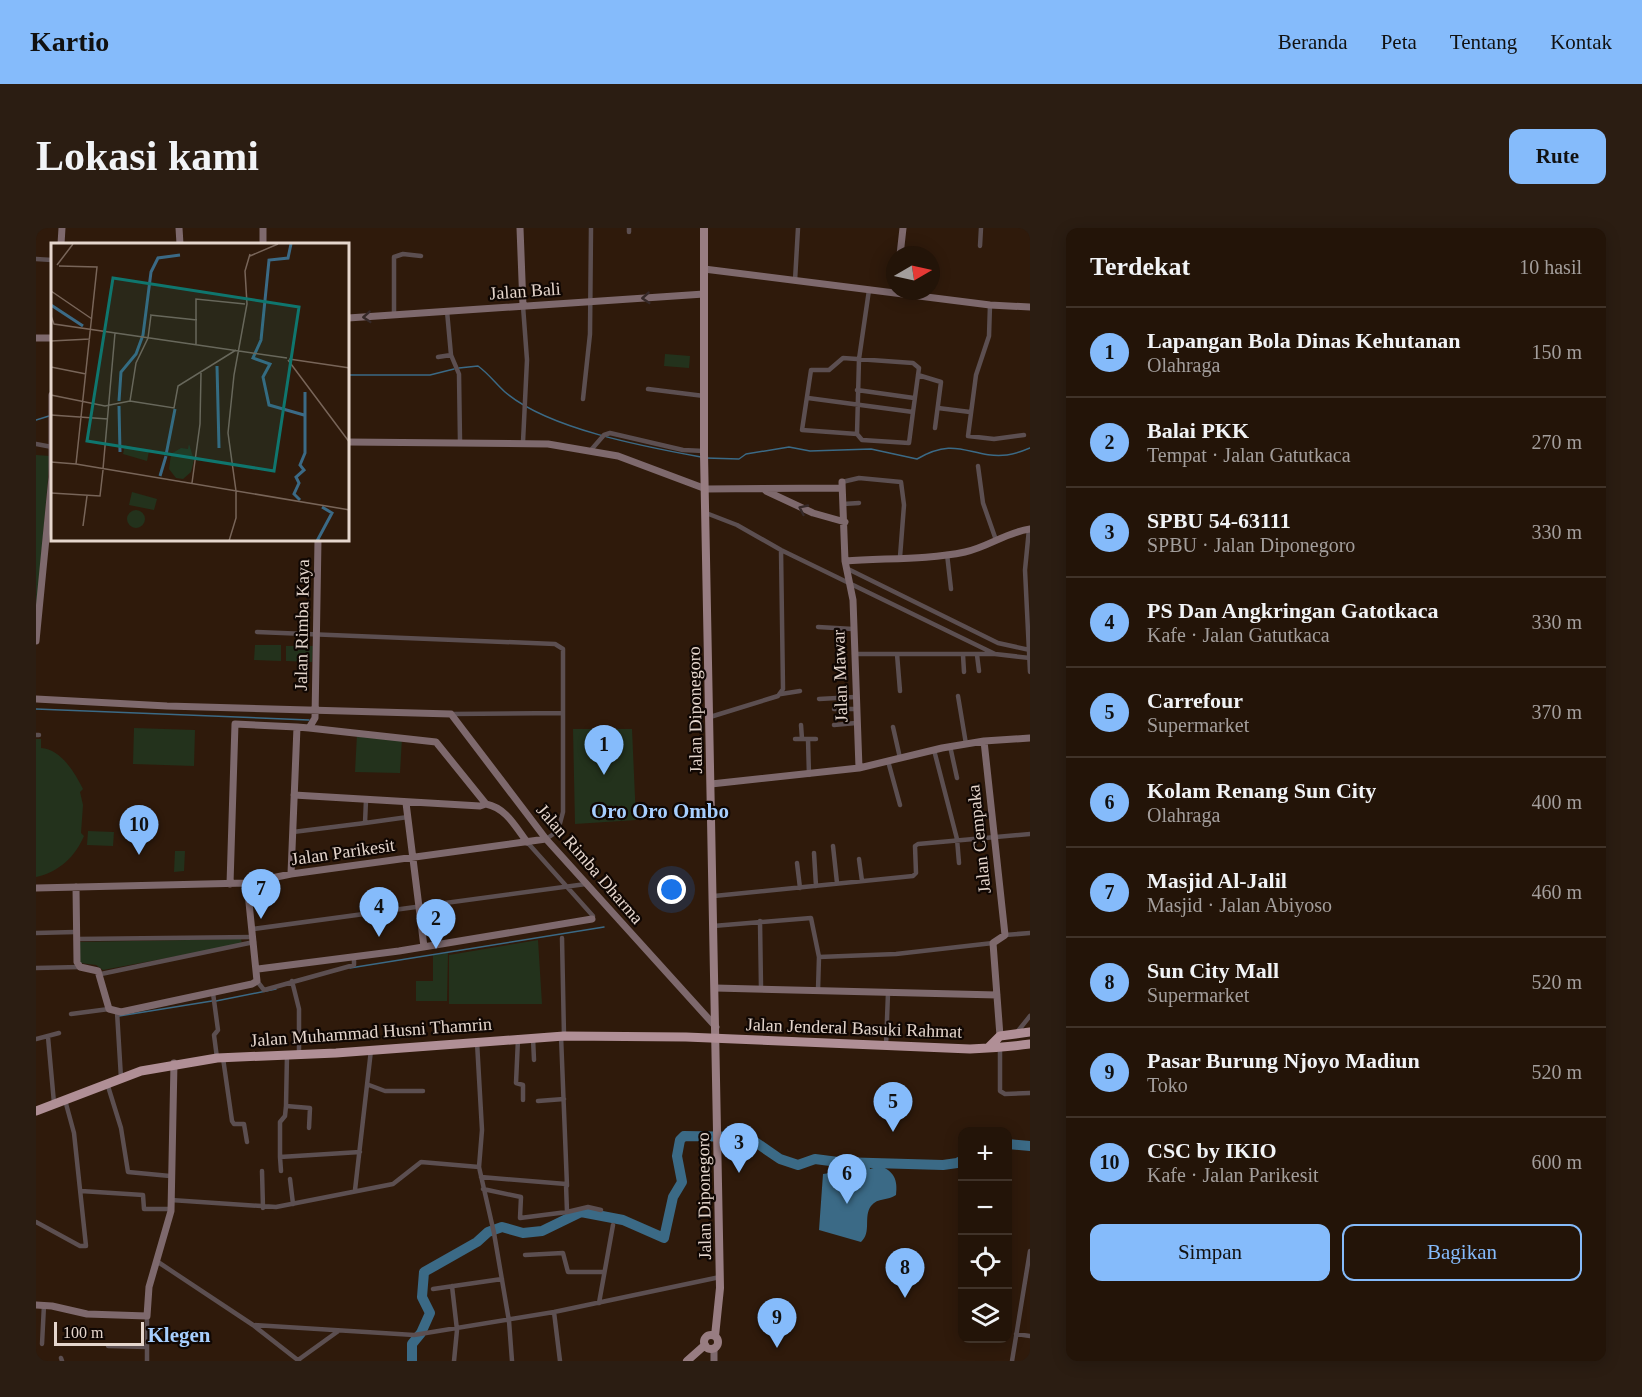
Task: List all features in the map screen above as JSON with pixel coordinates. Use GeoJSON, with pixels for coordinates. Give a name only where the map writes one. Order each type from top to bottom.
{"type":"FeatureCollection","features":[{"type":"Feature","properties":{"kind":"highway"},"geometry":{"type":"LineString","coordinates":[[989,1047],[1000,1036],[1030,1032]]}},
{"type":"Feature","properties":{"kind":"highway","name":"Jalan Muhammad Husni Thamrin"},"geometry":{"type":"LineString","coordinates":[[36,1111],[121,1078],[174,1063],[220,1058],[563,1036],[717,1038]]}},
{"type":"Feature","properties":{"kind":"highway","name":"Jalan Jenderal Basuki Rahmat"},"geometry":{"type":"LineString","coordinates":[[717,1038],[970,1049],[989,1047],[1000,1049],[1030,1044]]}},
{"type":"Feature","properties":{"kind":"main road","name":"Jalan Diponegoro"},"geometry":{"type":"LineString","coordinates":[[704,228],[704,452],[720,1277],[715,1336],[718,1342],[714,1348]]}},
{"type":"Feature","properties":{"kind":"main road"},"geometry":{"type":"LineString","coordinates":[[687,1361],[705,1344],[708,1335],[715,1336]]}},
{"type":"Feature","properties":{"kind":"main road"},"geometry":{"type":"LineString","coordinates":[[705,1344],[714,1348]]}},
{"type":"Feature","properties":{"kind":"street"},"geometry":{"type":"LineString","coordinates":[[61,243],[62,228]]}},
{"type":"Feature","properties":{"kind":"street"},"geometry":{"type":"LineString","coordinates":[[178,228],[180,243]]}},
{"type":"Feature","properties":{"kind":"street"},"geometry":{"type":"LineString","coordinates":[[520,228],[527,360],[523,442]]}},
{"type":"Feature","properties":{"kind":"street"},"geometry":{"type":"LineString","coordinates":[[583,399],[590,334],[591,228]]}},
{"type":"Feature","properties":{"kind":"street"},"geometry":{"type":"LineString","coordinates":[[795,280],[798,228]]}},
{"type":"Feature","properties":{"kind":"street"},"geometry":{"type":"LineString","coordinates":[[901,246],[903,228]]}},
{"type":"Feature","properties":{"kind":"street"},"geometry":{"type":"LineString","coordinates":[[980,246],[981,228]]}},
{"type":"Feature","properties":{"kind":"street"},"geometry":{"type":"LineString","coordinates":[[394,315],[394,257],[403,254],[421,256]]}},
{"type":"Feature","properties":{"kind":"street"},"geometry":{"type":"LineString","coordinates":[[36,259],[51,260]]}},
{"type":"Feature","properties":{"kind":"street"},"geometry":{"type":"LineString","coordinates":[[704,269],[886,291]]}},
{"type":"Feature","properties":{"kind":"street"},"geometry":{"type":"LineString","coordinates":[[857,434],[803,431],[805,401],[811,370],[829,370],[843,358],[859,359],[916,364],[918,375],[909,443],[862,440],[857,434],[857,390],[859,359],[868,290]]}},
{"type":"Feature","properties":{"kind":"street","name":"Jalan Bali"},"geometry":{"type":"LineString","coordinates":[[350,318],[704,294]]}},
{"type":"Feature","properties":{"kind":"street"},"geometry":{"type":"LineString","coordinates":[[940,298],[990,305],[1030,307]]}},
{"type":"Feature","properties":{"kind":"street"},"geometry":{"type":"LineString","coordinates":[[990,305],[989,336],[977,369],[970,412],[969,437],[994,439],[1024,435]]}},
{"type":"Feature","properties":{"kind":"street"},"geometry":{"type":"LineString","coordinates":[[447,311],[451,355],[458,369],[460,441]]}},
{"type":"Feature","properties":{"kind":"street"},"geometry":{"type":"LineString","coordinates":[[36,339],[51,338]]}},
{"type":"Feature","properties":{"kind":"street"},"geometry":{"type":"LineString","coordinates":[[438,357],[451,355]]}},
{"type":"Feature","properties":{"kind":"street"},"geometry":{"type":"LineString","coordinates":[[918,375],[941,382],[935,428]]}},
{"type":"Feature","properties":{"kind":"street"},"geometry":{"type":"LineString","coordinates":[[648,389],[704,396]]}},
{"type":"Feature","properties":{"kind":"street"},"geometry":{"type":"LineString","coordinates":[[857,390],[914,398]]}},
{"type":"Feature","properties":{"kind":"street"},"geometry":{"type":"LineString","coordinates":[[807,398],[913,412]]}},
{"type":"Feature","properties":{"kind":"street"},"geometry":{"type":"LineString","coordinates":[[938,408],[970,412]]}},
{"type":"Feature","properties":{"kind":"street"},"geometry":{"type":"LineString","coordinates":[[591,450],[610,433],[683,450],[704,452]]}},
{"type":"Feature","properties":{"kind":"street"},"geometry":{"type":"LineString","coordinates":[[350,442],[523,442],[591,450],[652,467],[706,489],[764,490],[842,485],[859,478],[901,482],[904,505],[900,557]]}},
{"type":"Feature","properties":{"kind":"street"},"geometry":{"type":"LineString","coordinates":[[36,444],[51,443]]}},
{"type":"Feature","properties":{"kind":"street"},"geometry":{"type":"LineString","coordinates":[[978,466],[983,503],[996,540]]}},
{"type":"Feature","properties":{"kind":"street"},"geometry":{"type":"LineString","coordinates":[[842,485],[845,561],[947,554],[981,548],[996,540],[1030,529],[1025,570],[1030,672]]}},
{"type":"Feature","properties":{"kind":"street"},"geometry":{"type":"LineString","coordinates":[[36,641],[51,486]]}},
{"type":"Feature","properties":{"kind":"street"},"geometry":{"type":"LineString","coordinates":[[764,490],[813,513],[845,522]]}},
{"type":"Feature","properties":{"kind":"street"},"geometry":{"type":"LineString","coordinates":[[843,504],[859,503]]}},
{"type":"Feature","properties":{"kind":"street"},"geometry":{"type":"LineString","coordinates":[[706,513],[737,525],[781,550],[994,654]]}},
{"type":"Feature","properties":{"kind":"street","name":"Jalan Rimba Kaya"},"geometry":{"type":"LineString","coordinates":[[316,711],[318,542]]}},
{"type":"Feature","properties":{"kind":"street"},"geometry":{"type":"LineString","coordinates":[[781,550],[785,678],[781,694]]}},
{"type":"Feature","properties":{"kind":"street"},"geometry":{"type":"LineString","coordinates":[[947,554],[951,589]]}},
{"type":"Feature","properties":{"kind":"street","name":"Jalan Mawar"},"geometry":{"type":"LineString","coordinates":[[845,561],[852,583],[859,768]]}},
{"type":"Feature","properties":{"kind":"street"},"geometry":{"type":"LineString","coordinates":[[848,569],[998,643],[1029,650]]}},
{"type":"Feature","properties":{"kind":"street"},"geometry":{"type":"LineString","coordinates":[[818,627],[853,629]]}},
{"type":"Feature","properties":{"kind":"street"},"geometry":{"type":"LineString","coordinates":[[257,632],[555,644],[563,649],[563,812],[558,831],[546,839]]}},
{"type":"Feature","properties":{"kind":"street"},"geometry":{"type":"LineString","coordinates":[[854,654],[994,654],[1029,658]]}},
{"type":"Feature","properties":{"kind":"street"},"geometry":{"type":"LineString","coordinates":[[897,654],[900,691]]}},
{"type":"Feature","properties":{"kind":"street"},"geometry":{"type":"LineString","coordinates":[[963,655],[964,672]]}},
{"type":"Feature","properties":{"kind":"street"},"geometry":{"type":"LineString","coordinates":[[977,655],[979,671]]}},
{"type":"Feature","properties":{"kind":"street"},"geometry":{"type":"LineString","coordinates":[[710,717],[781,694],[800,691]]}},
{"type":"Feature","properties":{"kind":"street"},"geometry":{"type":"LineString","coordinates":[[958,696],[966,744]]}},
{"type":"Feature","properties":{"kind":"street"},"geometry":{"type":"LineString","coordinates":[[819,699],[855,697]]}},
{"type":"Feature","properties":{"kind":"street"},"geometry":{"type":"LineString","coordinates":[[36,699],[316,711],[451,714],[563,713]]}},
{"type":"Feature","properties":{"kind":"street"},"geometry":{"type":"LineString","coordinates":[[834,709],[856,709]]}},
{"type":"Feature","properties":{"kind":"street"},"geometry":{"type":"LineString","coordinates":[[309,728],[316,711]]}},
{"type":"Feature","properties":{"kind":"street","name":"Jalan Rimba Dharma"},"geometry":{"type":"LineString","coordinates":[[451,714],[546,839],[716,1027]]}},
{"type":"Feature","properties":{"kind":"street"},"geometry":{"type":"LineString","coordinates":[[230,884],[235,723],[426,739],[436,742],[486,804]]}},
{"type":"Feature","properties":{"kind":"street"},"geometry":{"type":"LineString","coordinates":[[834,725],[856,723]]}},
{"type":"Feature","properties":{"kind":"street"},"geometry":{"type":"LineString","coordinates":[[801,725],[809,775]]}},
{"type":"Feature","properties":{"kind":"street"},"geometry":{"type":"LineString","coordinates":[[893,727],[900,758]]}},
{"type":"Feature","properties":{"kind":"street"},"geometry":{"type":"LineString","coordinates":[[291,874],[297,728]]}},
{"type":"Feature","properties":{"kind":"street"},"geometry":{"type":"LineString","coordinates":[[711,784],[859,768],[950,746],[1030,738]]}},
{"type":"Feature","properties":{"kind":"street"},"geometry":{"type":"LineString","coordinates":[[795,739],[816,739]]}},
{"type":"Feature","properties":{"kind":"street","name":"Jalan Cempaka"},"geometry":{"type":"LineString","coordinates":[[984,741],[1005,935]]}},
{"type":"Feature","properties":{"kind":"street"},"geometry":{"type":"LineString","coordinates":[[950,746],[957,778]]}},
{"type":"Feature","properties":{"kind":"street"},"geometry":{"type":"LineString","coordinates":[[934,750],[957,839],[959,863]]}},
{"type":"Feature","properties":{"kind":"street"},"geometry":{"type":"LineString","coordinates":[[888,761],[900,805]]}},
{"type":"Feature","properties":{"kind":"street"},"geometry":{"type":"LineString","coordinates":[[258,969],[424,946],[592,919],[593,916],[563,886],[505,813],[495,806],[406,803],[294,795]]}},
{"type":"Feature","properties":{"kind":"street"},"geometry":{"type":"LineString","coordinates":[[366,800],[366,823]]}},
{"type":"Feature","properties":{"kind":"street"},"geometry":{"type":"LineString","coordinates":[[406,803],[424,946]]}},
{"type":"Feature","properties":{"kind":"street"},"geometry":{"type":"LineString","coordinates":[[292,832],[408,817]]}},
{"type":"Feature","properties":{"kind":"street"},"geometry":{"type":"LineString","coordinates":[[714,896],[913,876],[916,873],[915,846],[957,839],[1030,834]]}},
{"type":"Feature","properties":{"kind":"street","name":"Jalan Parikesit"},"geometry":{"type":"LineString","coordinates":[[36,888],[247,884],[291,874],[546,839]]}},
{"type":"Feature","properties":{"kind":"street"},"geometry":{"type":"LineString","coordinates":[[833,846],[837,883]]}},
{"type":"Feature","properties":{"kind":"street"},"geometry":{"type":"LineString","coordinates":[[814,853],[816,886]]}},
{"type":"Feature","properties":{"kind":"street"},"geometry":{"type":"LineString","coordinates":[[859,859],[862,881]]}},
{"type":"Feature","properties":{"kind":"street"},"geometry":{"type":"LineString","coordinates":[[797,862],[800,888]]}},
{"type":"Feature","properties":{"kind":"street"},"geometry":{"type":"LineString","coordinates":[[247,884],[258,969],[257,984]]}},
{"type":"Feature","properties":{"kind":"street"},"geometry":{"type":"LineString","coordinates":[[101,974],[254,936],[419,907],[586,884]]}},
{"type":"Feature","properties":{"kind":"street"},"geometry":{"type":"LineString","coordinates":[[76,887],[75,936],[77,962],[80,967]]}},
{"type":"Feature","properties":{"kind":"street"},"geometry":{"type":"LineString","coordinates":[[713,926],[811,918],[819,957],[818,990]]}},
{"type":"Feature","properties":{"kind":"street"},"geometry":{"type":"LineString","coordinates":[[760,921],[761,988]]}},
{"type":"Feature","properties":{"kind":"street"},"geometry":{"type":"LineString","coordinates":[[36,933],[75,936],[254,936]]}},
{"type":"Feature","properties":{"kind":"street"},"geometry":{"type":"LineString","coordinates":[[819,957],[896,954],[993,944],[1005,935],[1030,933]]}},
{"type":"Feature","properties":{"kind":"street"},"geometry":{"type":"LineString","coordinates":[[562,938],[567,1212]]}},
{"type":"Feature","properties":{"kind":"street"},"geometry":{"type":"LineString","coordinates":[[993,944],[1000,1036],[1000,1091],[1005,1094],[1030,1093]]}},
{"type":"Feature","properties":{"kind":"street"},"geometry":{"type":"LineString","coordinates":[[257,984],[264,990],[292,984],[354,965],[354,957]]}},
{"type":"Feature","properties":{"kind":"street"},"geometry":{"type":"LineString","coordinates":[[36,968],[94,968],[101,974],[109,1009]]}},
{"type":"Feature","properties":{"kind":"street"},"geometry":{"type":"LineString","coordinates":[[71,1014],[109,1009],[117,1012],[257,984]]}},
{"type":"Feature","properties":{"kind":"street"},"geometry":{"type":"LineString","coordinates":[[292,984],[299,1009],[299,1054]]}},
{"type":"Feature","properties":{"kind":"street"},"geometry":{"type":"LineString","coordinates":[[715,988],[997,995]]}},
{"type":"Feature","properties":{"kind":"street"},"geometry":{"type":"LineString","coordinates":[[213,993],[218,1030],[214,1035],[232,1120],[234,1124],[244,1124],[247,1142]]}},
{"type":"Feature","properties":{"kind":"street"},"geometry":{"type":"LineString","coordinates":[[886,1046],[888,993]]}},
{"type":"Feature","properties":{"kind":"street"},"geometry":{"type":"LineString","coordinates":[[117,1012],[121,1078]]}},
{"type":"Feature","properties":{"kind":"street"},"geometry":{"type":"LineString","coordinates":[[1016,1034],[1030,1016]]}},
{"type":"Feature","properties":{"kind":"street"},"geometry":{"type":"LineString","coordinates":[[36,1039],[59,1033]]}},
{"type":"Feature","properties":{"kind":"street"},"geometry":{"type":"LineString","coordinates":[[48,1037],[54,1103]]}},
{"type":"Feature","properties":{"kind":"street"},"geometry":{"type":"LineString","coordinates":[[533,1038],[534,1060]]}},
{"type":"Feature","properties":{"kind":"street"},"geometry":{"type":"LineString","coordinates":[[518,1039],[516,1083],[523,1085],[523,1100]]}},
{"type":"Feature","properties":{"kind":"street"},"geometry":{"type":"LineString","coordinates":[[477,1042],[482,1130],[479,1167],[493,1225],[512,1361]]}},
{"type":"Feature","properties":{"kind":"street"},"geometry":{"type":"LineString","coordinates":[[355,1190],[369,1085],[371,1050]]}},
{"type":"Feature","properties":{"kind":"street"},"geometry":{"type":"LineString","coordinates":[[281,1171],[280,1122],[285,1116],[287,1055]]}},
{"type":"Feature","properties":{"kind":"street"},"geometry":{"type":"LineString","coordinates":[[147,1361],[149,1287],[158,1262],[171,1209],[174,1063]]}},
{"type":"Feature","properties":{"kind":"street"},"geometry":{"type":"LineString","coordinates":[[107,1083],[121,1128],[128,1172],[170,1176]]}},
{"type":"Feature","properties":{"kind":"street"},"geometry":{"type":"LineString","coordinates":[[369,1085],[386,1091],[423,1090]]}},
{"type":"Feature","properties":{"kind":"street"},"geometry":{"type":"LineString","coordinates":[[538,1101],[564,1099]]}},
{"type":"Feature","properties":{"kind":"street"},"geometry":{"type":"LineString","coordinates":[[36,1222],[80,1246],[86,1246],[74,1132],[65,1100]]}},
{"type":"Feature","properties":{"kind":"street"},"geometry":{"type":"LineString","coordinates":[[286,1106],[310,1108],[309,1128]]}},
{"type":"Feature","properties":{"kind":"street"},"geometry":{"type":"LineString","coordinates":[[280,1157],[360,1152]]}},
{"type":"Feature","properties":{"kind":"street"},"geometry":{"type":"LineString","coordinates":[[171,1200],[263,1208],[393,1184],[421,1162],[479,1167]]}},
{"type":"Feature","properties":{"kind":"street"},"geometry":{"type":"LineString","coordinates":[[262,1171],[263,1208]]}},
{"type":"Feature","properties":{"kind":"street"},"geometry":{"type":"LineString","coordinates":[[481,1177],[531,1180],[567,1186]]}},
{"type":"Feature","properties":{"kind":"street"},"geometry":{"type":"LineString","coordinates":[[290,1179],[293,1204]]}},
{"type":"Feature","properties":{"kind":"street"},"geometry":{"type":"LineString","coordinates":[[483,1189],[521,1197],[520,1218],[588,1207],[601,1210]]}},
{"type":"Feature","properties":{"kind":"street"},"geometry":{"type":"LineString","coordinates":[[81,1191],[143,1195],[144,1209],[171,1209]]}},
{"type":"Feature","properties":{"kind":"street"},"geometry":{"type":"LineString","coordinates":[[600,1302],[613,1225]]}},
{"type":"Feature","properties":{"kind":"street"},"geometry":{"type":"LineString","coordinates":[[1012,1361],[1030,1251]]}},
{"type":"Feature","properties":{"kind":"street"},"geometry":{"type":"LineString","coordinates":[[525,1255],[563,1253],[568,1272],[604,1272]]}},
{"type":"Feature","properties":{"kind":"street"},"geometry":{"type":"LineString","coordinates":[[158,1262],[253,1325],[299,1360],[337,1332]]}},
{"type":"Feature","properties":{"kind":"street"},"geometry":{"type":"LineString","coordinates":[[253,1325],[337,1332],[429,1334],[554,1312],[720,1277]]}},
{"type":"Feature","properties":{"kind":"street"},"geometry":{"type":"LineString","coordinates":[[433,1289],[502,1279]]}},
{"type":"Feature","properties":{"kind":"street"},"geometry":{"type":"LineString","coordinates":[[452,1286],[457,1330],[454,1361]]}},
{"type":"Feature","properties":{"kind":"street"},"geometry":{"type":"LineString","coordinates":[[42,1344],[40,1305],[87,1314],[147,1316]]}},
{"type":"Feature","properties":{"kind":"street"},"geometry":{"type":"LineString","coordinates":[[554,1312],[560,1361]]}},
{"type":"Feature","properties":{"kind":"street"},"geometry":{"type":"LineString","coordinates":[[1016,1334],[1030,1336]]}},
{"type":"Feature","properties":{"kind":"street"},"geometry":{"type":"LineString","coordinates":[[108,1346],[147,1347]]}},
{"type":"Feature","properties":{"kind":"street"},"geometry":{"type":"LineString","coordinates":[[714,1348],[714,1361]]}},
{"type":"Feature","properties":{"kind":"green space"},"geometry":{"type":"Polygon","coordinates":[[[665,354],[690,356],[689,368],[664,366],[665,354]]]}},
{"type":"Feature","properties":{"kind":"green space"},"geometry":{"type":"Polygon","coordinates":[[[36,455],[50,456],[37,605],[36,605],[36,455]]]}},
{"type":"Feature","properties":{"kind":"green space"},"geometry":{"type":"Polygon","coordinates":[[[255,645],[281,645],[281,661],[254,660],[255,645]]]}},
{"type":"Feature","properties":{"kind":"green space"},"geometry":{"type":"Polygon","coordinates":[[[286,646],[313,646],[312,662],[286,661],[286,646]]]}},
{"type":"Feature","properties":{"kind":"green space"},"geometry":{"type":"Polygon","coordinates":[[[134,728],[195,730],[194,766],[133,764],[134,728]]]}},
{"type":"Feature","properties":{"kind":"green space"},"geometry":{"type":"Polygon","coordinates":[[[573,729],[632,729],[636,820],[575,824],[573,729]]]}},
{"type":"Feature","properties":{"kind":"green space"},"geometry":{"type":"Polygon","coordinates":[[[357,734],[402,738],[400,773],[355,772],[357,734]]]}},
{"type":"Feature","properties":{"kind":"green space"},"geometry":{"type":"Polygon","coordinates":[[[36,739],[41,739],[41,748],[55,753],[67,763],[83,789],[80,792],[83,805],[81,833],[84,836],[71,857],[52,871],[36,877],[36,739]]]}},
{"type":"Feature","properties":{"kind":"green space"},"geometry":{"type":"Polygon","coordinates":[[[88,831],[114,832],[113,846],[87,845],[88,831]]]}},
{"type":"Feature","properties":{"kind":"green space"},"geometry":{"type":"Polygon","coordinates":[[[175,851],[185,851],[184,871],[174,872],[175,851]]]}},
{"type":"Feature","properties":{"kind":"green space"},"geometry":{"type":"Polygon","coordinates":[[[241,939],[242,944],[103,970],[96,965],[80,963],[77,942],[241,939]]]}},
{"type":"Feature","properties":{"kind":"green space"},"geometry":{"type":"Polygon","coordinates":[[[538,940],[542,1004],[449,1004],[449,955],[538,940]]]}},
{"type":"Feature","properties":{"kind":"green space"},"geometry":{"type":"Polygon","coordinates":[[[448,953],[447,1001],[416,1001],[416,981],[433,981],[433,955],[448,953]]]}},
{"type":"Feature","properties":{"kind":"water"},"geometry":{"type":"Polygon","coordinates":[[[862,1164],[869,1165],[870,1169],[880,1166],[892,1173],[896,1181],[896,1195],[877,1201],[871,1206],[866,1234],[861,1242],[819,1230],[823,1174],[837,1172],[838,1168],[860,1167],[862,1164]]]}},
{"type":"Feature","properties":{"kind":"waterway"},"geometry":{"type":"LineString","coordinates":[[459,368],[478,366],[505,392],[524,405],[571,426],[626,442],[701,457]]}},
{"type":"Feature","properties":{"kind":"waterway"},"geometry":{"type":"LineString","coordinates":[[350,375],[430,375],[454,369]]}},
{"type":"Feature","properties":{"kind":"waterway"},"geometry":{"type":"LineString","coordinates":[[36,420],[49,416]]}},
{"type":"Feature","properties":{"kind":"waterway"},"geometry":{"type":"LineString","coordinates":[[706,458],[739,459],[746,454],[789,447],[810,451],[871,449],[917,459],[943,449],[954,448],[983,454],[1010,455],[1030,448]]}},
{"type":"Feature","properties":{"kind":"waterway"},"geometry":{"type":"LineString","coordinates":[[36,709],[309,720]]}},
{"type":"Feature","properties":{"kind":"waterway"},"geometry":{"type":"LineString","coordinates":[[350,968],[604,927]]}},
{"type":"Feature","properties":{"kind":"waterway"},"geometry":{"type":"LineString","coordinates":[[216,1001],[276,989]]}},
{"type":"Feature","properties":{"kind":"waterway"},"geometry":{"type":"LineString","coordinates":[[119,1016],[212,1001]]}},
{"type":"Feature","properties":{"kind":"waterway"},"geometry":{"type":"LineString","coordinates":[[412,1361],[412,1344],[421,1333],[430,1313],[422,1297],[424,1272],[477,1242],[488,1232],[502,1227],[523,1233],[542,1231],[581,1212],[623,1220],[664,1238],[673,1197],[682,1182],[677,1156],[680,1140],[684,1136],[748,1137],[780,1159],[798,1165],[815,1159],[838,1162],[943,1165],[958,1162]]}},
{"type":"Feature","properties":{"kind":"waterway"},"geometry":{"type":"LineString","coordinates":[[1012,1144],[1030,1146]]}},
{"type":"Feature","properties":{"kind":"place","name":"Lapangan Bola Dinas Kehutanan"},"geometry":{"type":"Point","coordinates":[604,775]}},
{"type":"Feature","properties":{"kind":"place","name":"CSC by IKIO"},"geometry":{"type":"Point","coordinates":[139,855]}},
{"type":"Feature","properties":{"kind":"place","name":"Masjid Al-Jalil"},"geometry":{"type":"Point","coordinates":[261,919]}},
{"type":"Feature","properties":{"kind":"place","name":"PS Dan Angkringan Gatotkaca"},"geometry":{"type":"Point","coordinates":[379,937]}},
{"type":"Feature","properties":{"kind":"place","name":"Balai PKK"},"geometry":{"type":"Point","coordinates":[436,949]}},
{"type":"Feature","properties":{"kind":"place","name":"Carrefour"},"geometry":{"type":"Point","coordinates":[893,1132]}},
{"type":"Feature","properties":{"kind":"place","name":"SPBU 54-63111"},"geometry":{"type":"Point","coordinates":[739,1173]}},
{"type":"Feature","properties":{"kind":"place","name":"Kolam Renang Sun City"},"geometry":{"type":"Point","coordinates":[847,1204]}},
{"type":"Feature","properties":{"kind":"place","name":"Sun City Mall"},"geometry":{"type":"Point","coordinates":[905,1298]}},
{"type":"Feature","properties":{"kind":"place","name":"Pasar Burung Njoyo Madiun"},"geometry":{"type":"Point","coordinates":[777,1348]}},
{"type":"Feature","properties":{"kind":"district","name":"Oro Oro Ombo"},"geometry":{"type":"Point","coordinates":[660,811]}},
{"type":"Feature","properties":{"kind":"district","name":"Klegen"},"geometry":{"type":"Point","coordinates":[179,1335]}}]}
